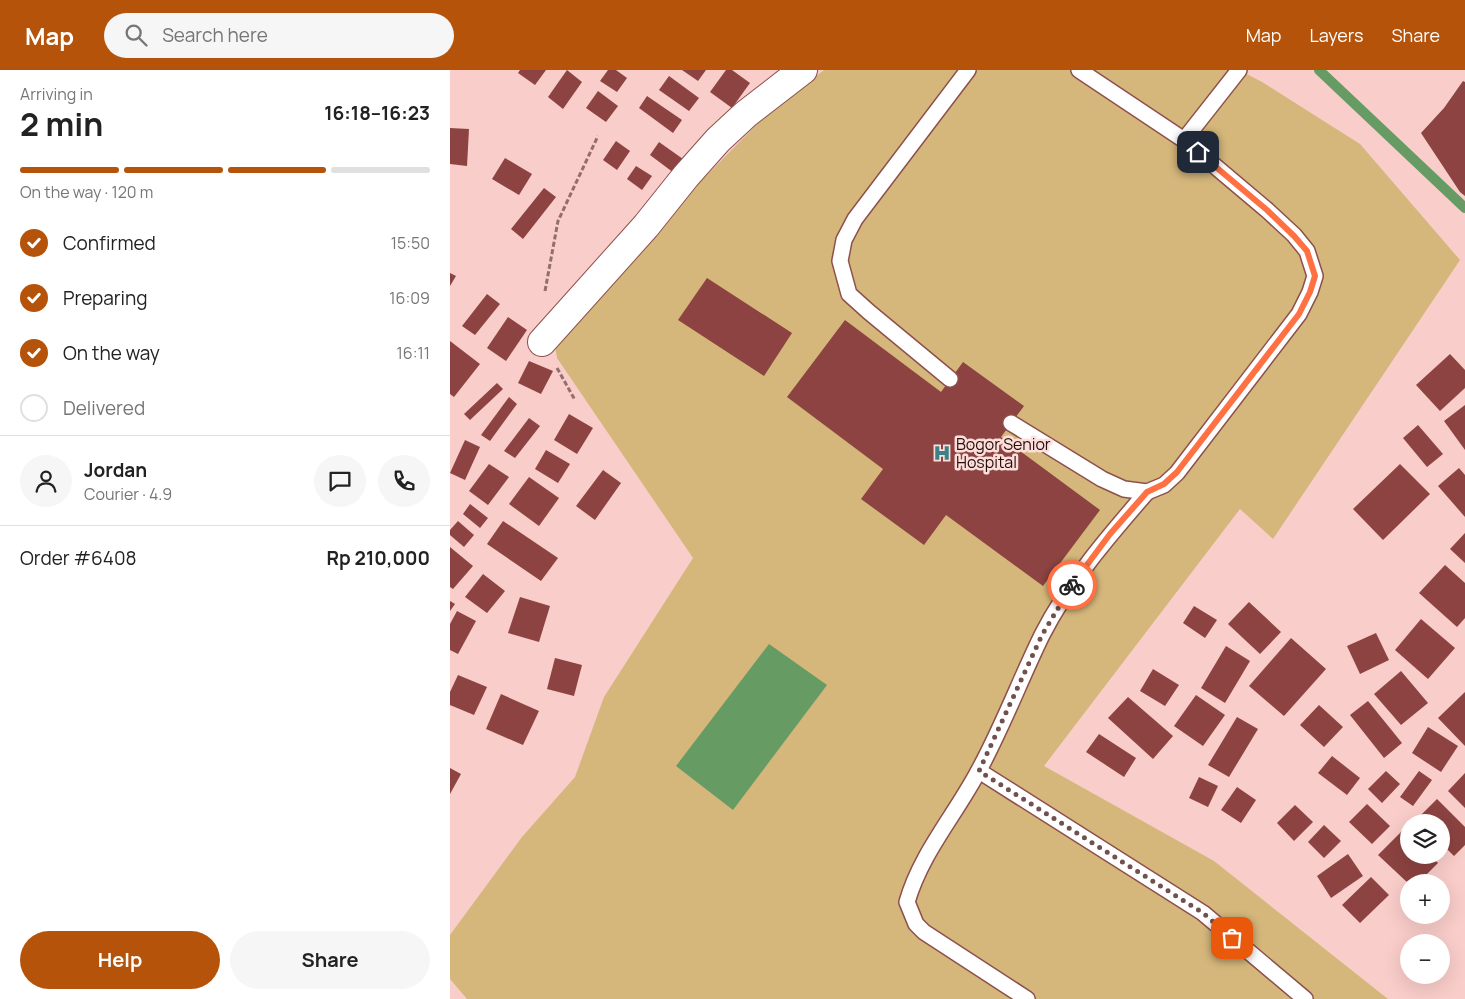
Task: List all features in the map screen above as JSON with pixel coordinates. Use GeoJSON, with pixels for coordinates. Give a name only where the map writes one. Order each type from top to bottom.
{"type":"FeatureCollection","features":[{"type":"Feature","properties":{"kind":"street"},"geometry":{"type":"LineString","coordinates":[[542,342],[646,226],[718,140],[746,114],[803,70]]}},
{"type":"Feature","properties":{"kind":"lane"},"geometry":{"type":"LineString","coordinates":[[950,379],[850,294],[840,261],[844,240],[856,219],[968,70]]}},
{"type":"Feature","properties":{"kind":"lane"},"geometry":{"type":"LineString","coordinates":[[1027,999],[924,932],[916,924],[907,902],[921,864],[979,771],[1042,635],[1078,574],[1147,492],[1164,484],[1188,459],[1299,314],[1310,292],[1315,276],[1307,251],[1267,210],[1184,140],[1079,70]]}},
{"type":"Feature","properties":{"kind":"lane"},"geometry":{"type":"LineString","coordinates":[[1184,140],[1239,70]]}},
{"type":"Feature","properties":{"kind":"lane"},"geometry":{"type":"LineString","coordinates":[[1011,423],[1102,478],[1124,489],[1147,492]]}},
{"type":"Feature","properties":{"kind":"lane"},"geometry":{"type":"LineString","coordinates":[[979,771],[1203,913],[1304,999]]}},
{"type":"Feature","properties":{"kind":"path"},"geometry":{"type":"LineString","coordinates":[[544,296],[558,221],[598,136]]}},
{"type":"Feature","properties":{"kind":"path"},"geometry":{"type":"LineString","coordinates":[[542,342],[575,400]]}},
{"type":"Feature","properties":{"kind":"shaded area"},"geometry":{"type":"Polygon","coordinates":[[[824,70],[1239,70],[1262,82],[1360,144],[1460,260],[1273,539],[1240,509],[1044,766],[1214,861],[1388,999],[467,999],[450,979],[450,935],[522,837],[575,777],[604,697],[693,558],[557,358],[553,332],[761,120],[824,70]]]}},
{"type":"Feature","properties":{"kind":"shaded area"},"geometry":{"type":"Polygon","coordinates":[[[769,644],[827,685],[733,810],[676,766],[769,644]]]}},
{"type":"Feature","properties":{"kind":"building"},"geometry":{"type":"Polygon","coordinates":[[[520,70],[546,70],[535,85],[518,73],[520,70]]]}},
{"type":"Feature","properties":{"kind":"building"},"geometry":{"type":"Polygon","coordinates":[[[567,70],[582,82],[563,109],[548,97],[567,70]]]}},
{"type":"Feature","properties":{"kind":"building"},"geometry":{"type":"Polygon","coordinates":[[[608,70],[616,70],[627,78],[617,92],[600,81],[608,70]]]}},
{"type":"Feature","properties":{"kind":"building"},"geometry":{"type":"Polygon","coordinates":[[[682,70],[706,70],[698,81],[682,70]]]}},
{"type":"Feature","properties":{"kind":"building"},"geometry":{"type":"Polygon","coordinates":[[[726,70],[732,70],[750,83],[732,108],[710,92],[726,70]]]}},
{"type":"Feature","properties":{"kind":"building"},"geometry":{"type":"Polygon","coordinates":[[[669,76],[699,98],[689,111],[659,90],[669,76]]]}},
{"type":"Feature","properties":{"kind":"building"},"geometry":{"type":"Polygon","coordinates":[[[1463,81],[1465,82],[1465,196],[1460,192],[1421,133],[1444,108],[1463,81]]]}},
{"type":"Feature","properties":{"kind":"building"},"geometry":{"type":"Polygon","coordinates":[[[598,91],[618,106],[606,122],[586,108],[598,91]]]}},
{"type":"Feature","properties":{"kind":"building"},"geometry":{"type":"Polygon","coordinates":[[[647,96],[682,120],[673,133],[639,108],[647,96]]]}},
{"type":"Feature","properties":{"kind":"building"},"geometry":{"type":"Polygon","coordinates":[[[450,128],[469,129],[467,166],[450,164],[450,128]]]}},
{"type":"Feature","properties":{"kind":"building"},"geometry":{"type":"Polygon","coordinates":[[[616,141],[630,151],[617,170],[603,160],[616,141]]]}},
{"type":"Feature","properties":{"kind":"building"},"geometry":{"type":"Polygon","coordinates":[[[659,142],[683,159],[674,173],[650,155],[659,142]]]}},
{"type":"Feature","properties":{"kind":"building"},"geometry":{"type":"Polygon","coordinates":[[[505,158],[532,174],[519,195],[492,179],[505,158]]]}},
{"type":"Feature","properties":{"kind":"building"},"geometry":{"type":"Polygon","coordinates":[[[636,166],[652,176],[642,190],[627,179],[636,166]]]}},
{"type":"Feature","properties":{"kind":"building"},"geometry":{"type":"Polygon","coordinates":[[[544,188],[556,197],[523,239],[511,229],[544,188]]]}},
{"type":"Feature","properties":{"kind":"building"},"geometry":{"type":"Polygon","coordinates":[[[450,273],[456,276],[450,286],[450,273]]]}},
{"type":"Feature","properties":{"kind":"building"},"geometry":{"type":"Polygon","coordinates":[[[707,278],[792,333],[764,376],[678,320],[707,278]]]}},
{"type":"Feature","properties":{"kind":"building"},"geometry":{"type":"Polygon","coordinates":[[[487,294],[500,304],[475,335],[462,326],[487,294]]]}},
{"type":"Feature","properties":{"kind":"building"},"geometry":{"type":"Polygon","coordinates":[[[508,317],[527,330],[506,361],[487,348],[508,317]]]}},
{"type":"Feature","properties":{"kind":"building","name":"Bogor Senior Hospital"},"geometry":{"type":"Polygon","coordinates":[[[845,320],[941,392],[963,362],[1024,406],[1001,437],[1100,510],[1043,586],[946,515],[924,545],[861,499],[883,469],[787,397],[845,320]]]}},
{"type":"Feature","properties":{"kind":"building"},"geometry":{"type":"Polygon","coordinates":[[[450,341],[480,364],[454,397],[450,394],[450,341]]]}},
{"type":"Feature","properties":{"kind":"building"},"geometry":{"type":"Polygon","coordinates":[[[1450,354],[1465,370],[1465,388],[1440,411],[1416,385],[1450,354]]]}},
{"type":"Feature","properties":{"kind":"building"},"geometry":{"type":"Polygon","coordinates":[[[529,361],[553,371],[541,394],[518,383],[529,361]]]}},
{"type":"Feature","properties":{"kind":"building"},"geometry":{"type":"Polygon","coordinates":[[[497,383],[503,389],[470,420],[464,414],[497,383]]]}},
{"type":"Feature","properties":{"kind":"building"},"geometry":{"type":"Polygon","coordinates":[[[509,397],[517,404],[490,441],[481,435],[509,397]]]}},
{"type":"Feature","properties":{"kind":"building"},"geometry":{"type":"Polygon","coordinates":[[[1465,405],[1465,450],[1444,421],[1465,405]]]}},
{"type":"Feature","properties":{"kind":"building"},"geometry":{"type":"Polygon","coordinates":[[[569,414],[593,428],[577,454],[554,440],[569,414]]]}},
{"type":"Feature","properties":{"kind":"building"},"geometry":{"type":"Polygon","coordinates":[[[529,418],[540,426],[515,458],[504,451],[529,418]]]}},
{"type":"Feature","properties":{"kind":"building"},"geometry":{"type":"Polygon","coordinates":[[[1418,425],[1443,454],[1427,467],[1403,438],[1418,425]]]}},
{"type":"Feature","properties":{"kind":"building"},"geometry":{"type":"Polygon","coordinates":[[[465,440],[480,447],[465,480],[450,473],[465,440]]]}},
{"type":"Feature","properties":{"kind":"building"},"geometry":{"type":"Polygon","coordinates":[[[546,450],[570,464],[558,483],[535,469],[546,450]]]}},
{"type":"Feature","properties":{"kind":"building"},"geometry":{"type":"Polygon","coordinates":[[[489,464],[509,477],[488,505],[469,491],[489,464]]]}},
{"type":"Feature","properties":{"kind":"building"},"geometry":{"type":"Polygon","coordinates":[[[1400,464],[1430,494],[1383,540],[1353,509],[1400,464]]]}},
{"type":"Feature","properties":{"kind":"building"},"geometry":{"type":"Polygon","coordinates":[[[1459,468],[1465,475],[1465,517],[1438,486],[1459,468]]]}},
{"type":"Feature","properties":{"kind":"building"},"geometry":{"type":"Polygon","coordinates":[[[603,470],[621,483],[595,520],[576,506],[603,470]]]}},
{"type":"Feature","properties":{"kind":"building"},"geometry":{"type":"Polygon","coordinates":[[[529,477],[559,498],[539,526],[509,504],[529,477]]]}},
{"type":"Feature","properties":{"kind":"building"},"geometry":{"type":"Polygon","coordinates":[[[470,504],[488,518],[480,528],[463,514],[470,504]]]}},
{"type":"Feature","properties":{"kind":"building"},"geometry":{"type":"Polygon","coordinates":[[[458,521],[474,535],[464,547],[450,535],[450,530],[458,521]]]}},
{"type":"Feature","properties":{"kind":"building"},"geometry":{"type":"Polygon","coordinates":[[[503,521],[558,558],[541,581],[487,544],[503,521]]]}},
{"type":"Feature","properties":{"kind":"building"},"geometry":{"type":"Polygon","coordinates":[[[1465,533],[1465,563],[1450,549],[1465,533]]]}},
{"type":"Feature","properties":{"kind":"building"},"geometry":{"type":"Polygon","coordinates":[[[450,547],[473,566],[453,589],[450,587],[450,547]]]}},
{"type":"Feature","properties":{"kind":"building"},"geometry":{"type":"Polygon","coordinates":[[[1445,565],[1465,583],[1465,618],[1457,627],[1419,593],[1445,565]]]}},
{"type":"Feature","properties":{"kind":"building"},"geometry":{"type":"Polygon","coordinates":[[[483,574],[505,591],[487,613],[465,597],[483,574]]]}},
{"type":"Feature","properties":{"kind":"building"},"geometry":{"type":"Polygon","coordinates":[[[520,597],[550,606],[539,642],[508,633],[520,597]]]}},
{"type":"Feature","properties":{"kind":"building"},"geometry":{"type":"Polygon","coordinates":[[[450,601],[455,604],[450,611],[450,601]]]}},
{"type":"Feature","properties":{"kind":"building"},"geometry":{"type":"Polygon","coordinates":[[[1249,602],[1281,632],[1260,654],[1228,624],[1249,602]]]}},
{"type":"Feature","properties":{"kind":"building"},"geometry":{"type":"Polygon","coordinates":[[[1194,606],[1217,620],[1205,638],[1183,623],[1194,606]]]}},
{"type":"Feature","properties":{"kind":"building"},"geometry":{"type":"Polygon","coordinates":[[[457,611],[476,621],[458,654],[450,650],[450,624],[457,611]]]}},
{"type":"Feature","properties":{"kind":"building"},"geometry":{"type":"Polygon","coordinates":[[[1421,619],[1455,648],[1428,679],[1395,650],[1421,619]]]}},
{"type":"Feature","properties":{"kind":"building"},"geometry":{"type":"Polygon","coordinates":[[[1376,633],[1389,660],[1360,674],[1347,646],[1376,633]]]}},
{"type":"Feature","properties":{"kind":"building"},"geometry":{"type":"Polygon","coordinates":[[[1291,638],[1326,669],[1284,716],[1249,686],[1291,638]]]}},
{"type":"Feature","properties":{"kind":"building"},"geometry":{"type":"Polygon","coordinates":[[[1226,646],[1250,661],[1225,703],[1201,688],[1226,646]]]}},
{"type":"Feature","properties":{"kind":"building"},"geometry":{"type":"Polygon","coordinates":[[[555,658],[582,665],[574,696],[547,689],[555,658]]]}},
{"type":"Feature","properties":{"kind":"building"},"geometry":{"type":"Polygon","coordinates":[[[1153,669],[1179,685],[1165,706],[1140,691],[1153,669]]]}},
{"type":"Feature","properties":{"kind":"building"},"geometry":{"type":"Polygon","coordinates":[[[1401,671],[1428,703],[1401,725],[1374,694],[1401,671]]]}},
{"type":"Feature","properties":{"kind":"building"},"geometry":{"type":"Polygon","coordinates":[[[458,675],[487,687],[474,715],[450,705],[450,692],[458,675]]]}},
{"type":"Feature","properties":{"kind":"building"},"geometry":{"type":"Polygon","coordinates":[[[1465,692],[1465,746],[1438,718],[1465,692]]]}},
{"type":"Feature","properties":{"kind":"building"},"geometry":{"type":"Polygon","coordinates":[[[501,694],[539,711],[523,745],[486,729],[501,694]]]}},
{"type":"Feature","properties":{"kind":"building"},"geometry":{"type":"Polygon","coordinates":[[[1196,695],[1225,715],[1203,746],[1174,726],[1196,695]]]}},
{"type":"Feature","properties":{"kind":"building"},"geometry":{"type":"Polygon","coordinates":[[[1128,697],[1173,736],[1153,759],[1108,718],[1128,697]]]}},
{"type":"Feature","properties":{"kind":"building"},"geometry":{"type":"Polygon","coordinates":[[[1368,701],[1402,743],[1384,758],[1350,715],[1368,701]]]}},
{"type":"Feature","properties":{"kind":"building"},"geometry":{"type":"Polygon","coordinates":[[[1319,705],[1343,727],[1324,747],[1300,725],[1319,705]]]}},
{"type":"Feature","properties":{"kind":"building"},"geometry":{"type":"Polygon","coordinates":[[[1237,717],[1258,729],[1229,777],[1208,765],[1237,717]]]}},
{"type":"Feature","properties":{"kind":"building"},"geometry":{"type":"Polygon","coordinates":[[[1428,727],[1458,746],[1441,772],[1412,753],[1428,727]]]}},
{"type":"Feature","properties":{"kind":"building"},"geometry":{"type":"Polygon","coordinates":[[[1099,734],[1136,758],[1124,777],[1086,752],[1099,734]]]}},
{"type":"Feature","properties":{"kind":"building"},"geometry":{"type":"Polygon","coordinates":[[[1332,756],[1360,778],[1347,795],[1318,773],[1332,756]]]}},
{"type":"Feature","properties":{"kind":"building"},"geometry":{"type":"Polygon","coordinates":[[[450,768],[461,774],[450,794],[450,768]]]}},
{"type":"Feature","properties":{"kind":"building"},"geometry":{"type":"Polygon","coordinates":[[[1386,771],[1400,784],[1382,803],[1368,789],[1386,771]]]}},
{"type":"Feature","properties":{"kind":"building"},"geometry":{"type":"Polygon","coordinates":[[[1419,771],[1432,780],[1413,806],[1400,797],[1419,771]]]}},
{"type":"Feature","properties":{"kind":"building"},"geometry":{"type":"Polygon","coordinates":[[[1465,773],[1465,808],[1448,791],[1465,773]]]}},
{"type":"Feature","properties":{"kind":"building"},"geometry":{"type":"Polygon","coordinates":[[[1199,777],[1218,786],[1208,807],[1189,798],[1199,777]]]}},
{"type":"Feature","properties":{"kind":"building"},"geometry":{"type":"Polygon","coordinates":[[[1237,787],[1256,800],[1241,823],[1221,810],[1237,787]]]}},
{"type":"Feature","properties":{"kind":"building"},"geometry":{"type":"Polygon","coordinates":[[[1437,799],[1465,827],[1465,845],[1454,856],[1450,852],[1450,814],[1422,814],[1437,799]]]}},
{"type":"Feature","properties":{"kind":"building"},"geometry":{"type":"Polygon","coordinates":[[[1367,804],[1390,826],[1372,844],[1349,822],[1367,804]]]}},
{"type":"Feature","properties":{"kind":"building"},"geometry":{"type":"Polygon","coordinates":[[[1295,805],[1313,822],[1294,841],[1277,823],[1295,805]]]}},
{"type":"Feature","properties":{"kind":"building"},"geometry":{"type":"Polygon","coordinates":[[[1324,825],[1341,841],[1324,858],[1308,842],[1324,825]]]}},
{"type":"Feature","properties":{"kind":"building"},"geometry":{"type":"Polygon","coordinates":[[[1400,833],[1400,864],[1437,864],[1427,874],[1400,874],[1400,876],[1378,855],[1400,833]]]}},
{"type":"Feature","properties":{"kind":"building"},"geometry":{"type":"Polygon","coordinates":[[[1348,854],[1363,876],[1331,898],[1317,876],[1348,854]]]}},
{"type":"Feature","properties":{"kind":"building"},"geometry":{"type":"Polygon","coordinates":[[[1371,877],[1389,895],[1360,923],[1342,905],[1371,877]]]}},
{"type":"Feature","properties":{"kind":"waterway"},"geometry":{"type":"LineString","coordinates":[[1319,70],[1465,208]]}},
{"type":"Feature","properties":{"kind":"way so far"},"geometry":{"type":"LineString","coordinates":[[1072,585],[1042,635],[1016,695],[979,771],[1203,913],[1232,938]]}},
{"type":"Feature","properties":{"kind":"place","name":"Bogor Senior Hospital"},"geometry":{"type":"Point","coordinates":[942,453]}},
{"type":"Feature","properties":{"kind":"route"},"geometry":{"type":"LineString","coordinates":[[1072,585],[1078,574],[1110,534],[1147,492],[1164,484],[1177,472],[1299,314],[1310,292],[1315,276],[1307,251],[1294,236],[1267,210],[1198,152]]}}]}
